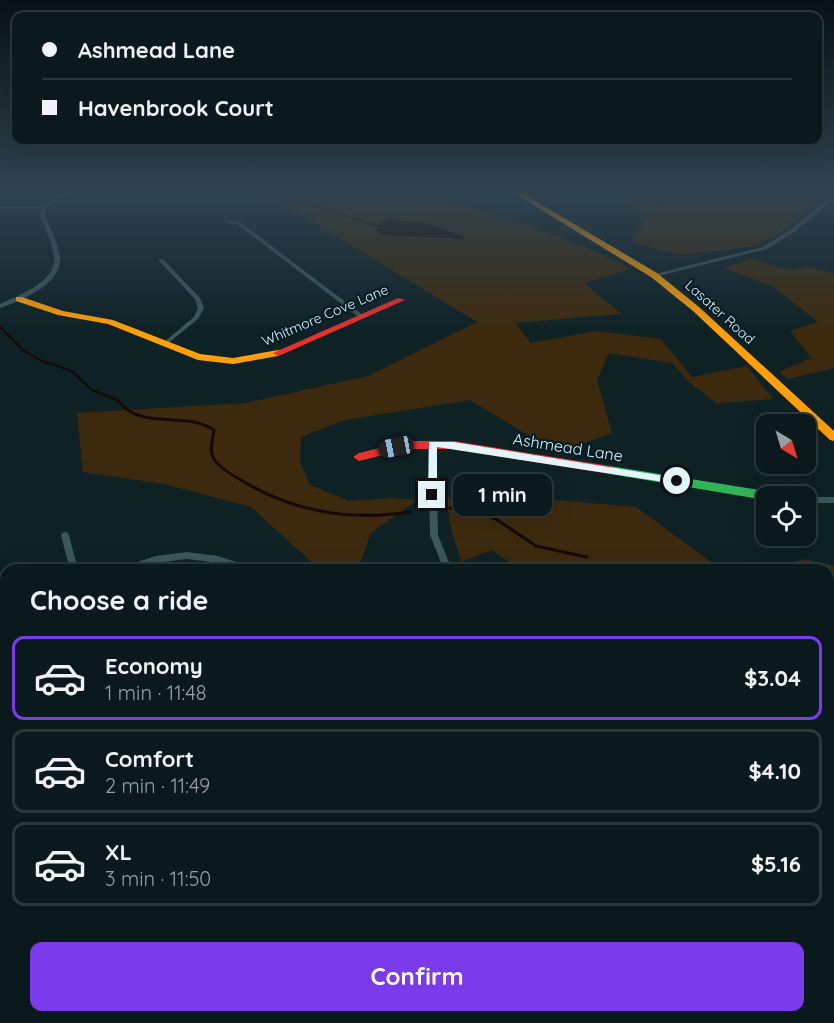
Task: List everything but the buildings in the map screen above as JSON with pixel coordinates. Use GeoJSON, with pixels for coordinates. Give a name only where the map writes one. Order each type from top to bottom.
{"type":"FeatureCollection","features":[{"type":"Feature","properties":{"kind":"street"},"geometry":{"type":"LineString","coordinates":[[0,306],[19,299],[42,285],[56,269],[58,260],[50,237]]}},
{"type":"Feature","properties":{"kind":"street"},"geometry":{"type":"LineString","coordinates":[[256,237],[362,317]]}},
{"type":"Feature","properties":{"kind":"street","name":"Lasater Road"},"geometry":{"type":"LineString","coordinates":[[590,237],[654,275],[696,309],[834,437]]}},
{"type":"Feature","properties":{"kind":"street"},"geometry":{"type":"LineString","coordinates":[[654,275],[765,248],[783,237]]}},
{"type":"Feature","properties":{"kind":"street"},"geometry":{"type":"LineString","coordinates":[[161,260],[198,299],[201,308],[196,318],[166,343]]}},
{"type":"Feature","properties":{"kind":"street","name":"Whitmore Cove Lane"},"geometry":{"type":"LineString","coordinates":[[19,299],[61,313],[110,322],[207,359],[246,360],[282,352],[400,300]]}},
{"type":"Feature","properties":{"kind":"street"},"geometry":{"type":"LineString","coordinates":[[432,444],[434,535],[446,564]]}},
{"type":"Feature","properties":{"kind":"street","name":"Ashmead Lane"},"geometry":{"type":"LineString","coordinates":[[359,457],[408,445],[454,445],[756,494]]}},
{"type":"Feature","properties":{"kind":"street"},"geometry":{"type":"LineString","coordinates":[[816,500],[834,500]]}},
{"type":"Feature","properties":{"kind":"street"},"geometry":{"type":"LineString","coordinates":[[65,536],[72,564]]}},
{"type":"Feature","properties":{"kind":"street"},"geometry":{"type":"LineString","coordinates":[[142,564],[164,556],[200,555],[228,560],[236,564]]}},
{"type":"Feature","properties":{"kind":"shaded area"},"geometry":{"type":"Polygon","coordinates":[[[337,237],[558,237],[580,245],[631,269],[584,283],[622,314],[515,323],[531,343],[596,331],[661,339],[692,377],[747,366],[773,399],[716,403],[690,383],[672,363],[609,353],[597,380],[612,433],[558,453],[470,400],[345,420],[301,437],[300,462],[310,485],[349,501],[391,498],[417,500],[371,533],[361,561],[355,564],[313,564],[251,507],[164,484],[83,472],[77,413],[246,403],[368,376],[477,322],[337,237]]]}},
{"type":"Feature","properties":{"kind":"shaded area"},"geometry":{"type":"Polygon","coordinates":[[[418,237],[463,237],[463,239],[418,237]]]}},
{"type":"Feature","properties":{"kind":"shaded area"},"geometry":{"type":"Polygon","coordinates":[[[633,237],[774,237],[754,246],[682,255],[634,243],[633,237]]]}},
{"type":"Feature","properties":{"kind":"shaded area"},"geometry":{"type":"Polygon","coordinates":[[[751,259],[789,270],[808,267],[834,273],[834,368],[788,379],[779,372],[811,358],[790,331],[818,322],[772,286],[724,268],[751,259]]]}},
{"type":"Feature","properties":{"kind":"shaded area"},"geometry":{"type":"Polygon","coordinates":[[[507,496],[636,507],[714,564],[512,564],[492,550],[461,562],[451,529],[446,497],[507,496]]]}},
{"type":"Feature","properties":{"kind":"shaded area"},"geometry":{"type":"Polygon","coordinates":[[[804,559],[825,564],[788,564],[804,559]]]}},
{"type":"Feature","properties":{"kind":"waterway"},"geometry":{"type":"LineString","coordinates":[[0,327],[24,351],[42,361],[72,371],[92,390],[117,400],[126,408]]}},
{"type":"Feature","properties":{"kind":"waterway"},"geometry":{"type":"LineString","coordinates":[[124,407],[145,417],[192,422],[214,430],[211,451],[218,464],[237,478],[281,500],[302,507],[344,514],[388,515],[410,512]]}},
{"type":"Feature","properties":{"kind":"waterway"},"geometry":{"type":"LineString","coordinates":[[450,508],[481,513],[496,519],[536,546],[587,557]]}},
{"type":"Feature","properties":{"kind":"traffic: fast"},"geometry":{"type":"LineString","coordinates":[[610,470],[756,494]]}},
{"type":"Feature","properties":{"kind":"traffic: slow"},"geometry":{"type":"LineString","coordinates":[[590,237],[654,275],[696,309],[834,437]]}},
{"type":"Feature","properties":{"kind":"traffic: slow"},"geometry":{"type":"LineString","coordinates":[[19,299],[61,313],[110,322],[198,357],[233,361],[278,353]]}},
{"type":"Feature","properties":{"kind":"traffic: jam"},"geometry":{"type":"LineString","coordinates":[[278,353],[401,300]]}},
{"type":"Feature","properties":{"kind":"traffic: jam"},"geometry":{"type":"LineString","coordinates":[[359,457],[408,445],[454,445],[610,470]]}},
{"type":"Feature","properties":{"kind":"route"},"geometry":{"type":"LineString","coordinates":[[432,495],[432,444],[454,445],[677,481]]}}]}
